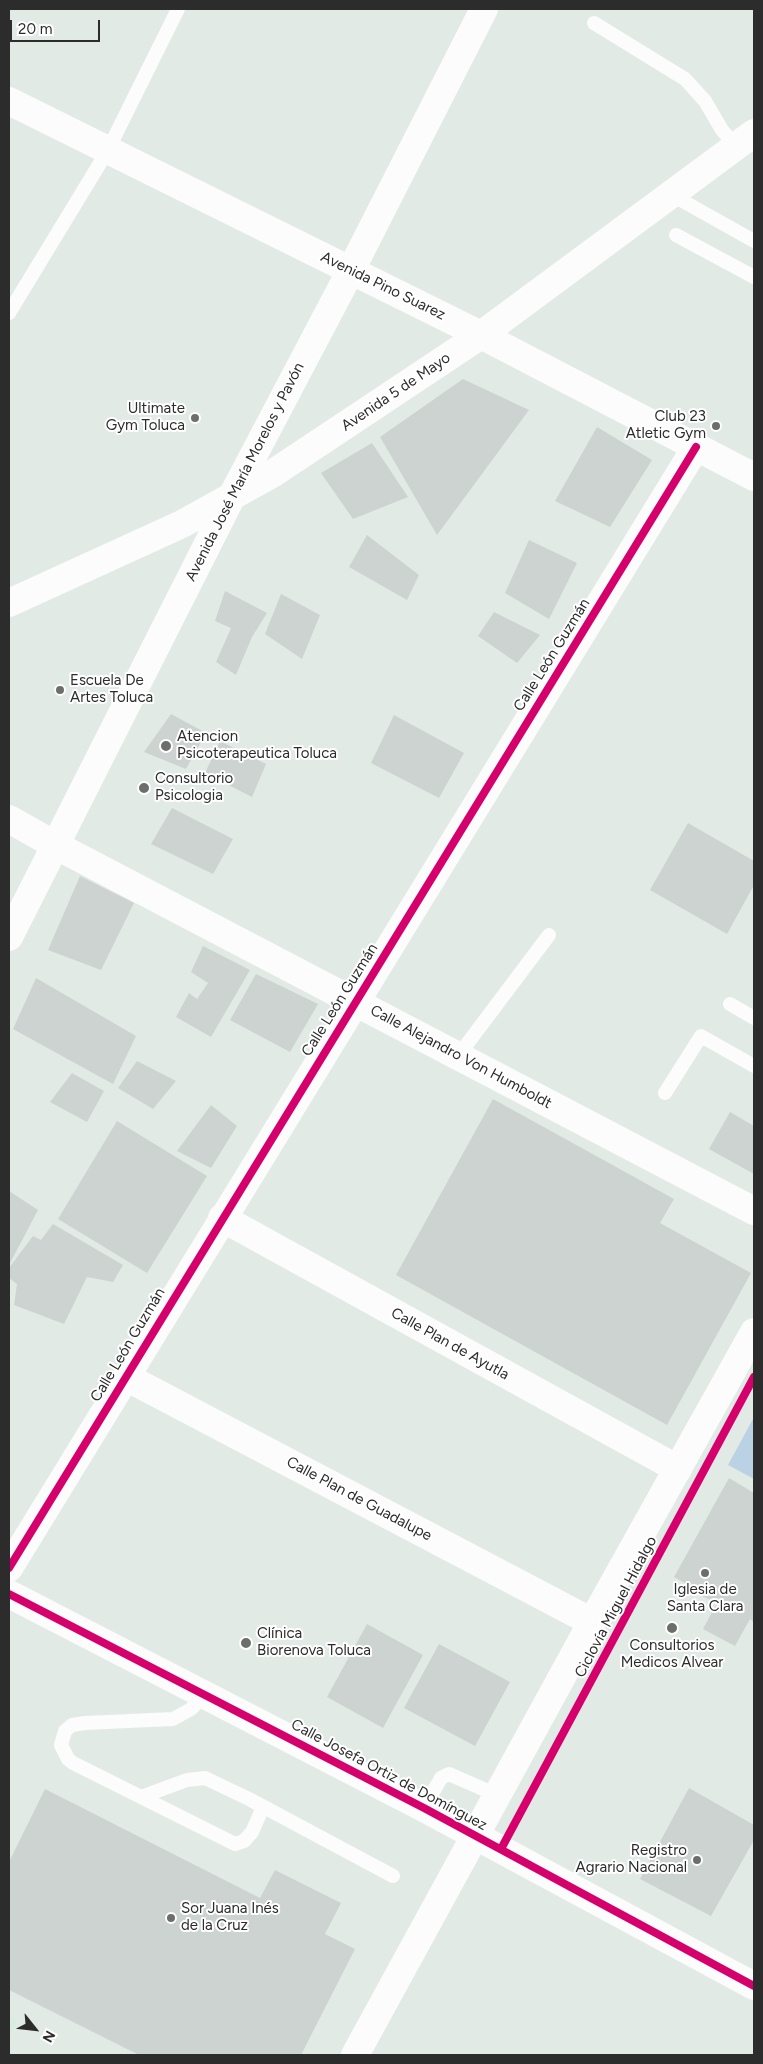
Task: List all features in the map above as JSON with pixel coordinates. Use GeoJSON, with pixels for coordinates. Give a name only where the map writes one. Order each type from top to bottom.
{"type":"FeatureCollection","features":[{"type":"Feature","properties":{"kind":"street","name":"Avenida José María Morelos y Pavón"},"geometry":{"type":"LineString","coordinates":[[9,937],[231,498],[351,270],[484,9]]}},
{"type":"Feature","properties":{"kind":"street","name":"Avenida Pino Suarez"},"geometry":{"type":"LineString","coordinates":[[9,101],[481,335],[754,477]]}},
{"type":"Feature","properties":{"kind":"street","name":"Avenida 5 de Mayo"},"geometry":{"type":"LineString","coordinates":[[9,603],[182,524],[280,469],[481,335],[672,196],[745,140]]}},
{"type":"Feature","properties":{"kind":"street","name":"Calle León Guzmán"},"geometry":{"type":"LineString","coordinates":[[9,1568],[354,1002],[696,447]]}},
{"type":"Feature","properties":{"kind":"street","name":"Calle Alejandro Von Humboldt"},"geometry":{"type":"LineString","coordinates":[[9,819],[55,845],[754,1211]]}},
{"type":"Feature","properties":{"kind":"street","name":"Calle Plan de Ayutla"},"geometry":{"type":"LineString","coordinates":[[222,1218],[678,1469]]}},
{"type":"Feature","properties":{"kind":"street"},"geometry":{"type":"LineString","coordinates":[[355,2055],[592,1622],[754,1332]]}},
{"type":"Feature","properties":{"kind":"street","name":"Calle Plan de Guadalupe"},"geometry":{"type":"LineString","coordinates":[[126,1377],[592,1622]]}},
{"type":"Feature","properties":{"kind":"street","name":"Calle Josefa Ortiz de Domínguez"},"geometry":{"type":"LineString","coordinates":[[9,1594],[424,1808],[754,1986]]}},
{"type":"Feature","properties":{"kind":"lane"},"geometry":{"type":"LineString","coordinates":[[9,313],[108,150],[178,9]]}},
{"type":"Feature","properties":{"kind":"lane"},"geometry":{"type":"LineString","coordinates":[[594,23],[685,79],[705,101],[722,130],[745,140]]}},
{"type":"Feature","properties":{"kind":"lane"},"geometry":{"type":"LineString","coordinates":[[672,196],[754,241]]}},
{"type":"Feature","properties":{"kind":"lane"},"geometry":{"type":"LineString","coordinates":[[676,235],[754,277]]}},
{"type":"Feature","properties":{"kind":"lane"},"geometry":{"type":"LineString","coordinates":[[458,1056],[548,935]]}},
{"type":"Feature","properties":{"kind":"lane"},"geometry":{"type":"LineString","coordinates":[[730,1004],[754,1018]]}},
{"type":"Feature","properties":{"kind":"lane"},"geometry":{"type":"LineString","coordinates":[[665,1093],[701,1036],[754,1066]]}},
{"type":"Feature","properties":{"kind":"lane"},"geometry":{"type":"LineString","coordinates":[[204,1695],[191,1709],[173,1719],[72,1725],[65,1731],[61,1745],[68,1759],[235,1844],[244,1841],[248,1836],[263,1807]]}},
{"type":"Feature","properties":{"kind":"lane"},"geometry":{"type":"LineString","coordinates":[[424,1808],[441,1778],[449,1774],[497,1795]]}},
{"type":"Feature","properties":{"kind":"lane"},"geometry":{"type":"LineString","coordinates":[[141,1797],[187,1780],[205,1778],[393,1876]]}},
{"type":"Feature","properties":{"kind":"shaded area"},"geometry":{"type":"Polygon","coordinates":[[[754,1417],[754,1479],[728,1465],[754,1417]]]}},
{"type":"Feature","properties":{"kind":"shaded area"},"geometry":{"type":"Polygon","coordinates":[[[9,2015],[18,2020],[9,2038],[9,2015]]]}},
{"type":"Feature","properties":{"kind":"building"},"geometry":{"type":"Polygon","coordinates":[[[463,379],[529,410],[437,535],[380,437],[463,379]]]}},
{"type":"Feature","properties":{"kind":"building"},"geometry":{"type":"Polygon","coordinates":[[[597,427],[652,460],[610,527],[555,501],[597,427]]]}},
{"type":"Feature","properties":{"kind":"building"},"geometry":{"type":"Polygon","coordinates":[[[372,443],[408,497],[353,519],[321,473],[372,443]]]}},
{"type":"Feature","properties":{"kind":"building"},"geometry":{"type":"Polygon","coordinates":[[[367,535],[419,575],[407,600],[349,567],[367,535]]]}},
{"type":"Feature","properties":{"kind":"building"},"geometry":{"type":"Polygon","coordinates":[[[529,540],[577,563],[549,619],[505,593],[529,540]]]}},
{"type":"Feature","properties":{"kind":"building"},"geometry":{"type":"Polygon","coordinates":[[[225,591],[267,613],[252,637],[236,675],[216,662],[231,628],[215,621],[225,591]]]}},
{"type":"Feature","properties":{"kind":"building"},"geometry":{"type":"Polygon","coordinates":[[[281,594],[320,615],[302,659],[265,634],[281,594]]]}},
{"type":"Feature","properties":{"kind":"building"},"geometry":{"type":"Polygon","coordinates":[[[494,612],[540,635],[517,663],[478,636],[494,612]]]}},
{"type":"Feature","properties":{"kind":"building"},"geometry":{"type":"Polygon","coordinates":[[[171,714],[206,733],[186,769],[144,752],[171,714]]]}},
{"type":"Feature","properties":{"kind":"building"},"geometry":{"type":"Polygon","coordinates":[[[394,715],[464,753],[439,798],[371,763],[394,715]]]}},
{"type":"Feature","properties":{"kind":"building"},"geometry":{"type":"Polygon","coordinates":[[[220,741],[266,764],[252,797],[205,773],[220,741]]]}},
{"type":"Feature","properties":{"kind":"building"},"geometry":{"type":"Polygon","coordinates":[[[172,808],[233,839],[213,874],[151,844],[172,808]]]}},
{"type":"Feature","properties":{"kind":"building"},"geometry":{"type":"Polygon","coordinates":[[[688,823],[754,861],[754,885],[727,934],[650,890],[688,823]]]}},
{"type":"Feature","properties":{"kind":"building"},"geometry":{"type":"Polygon","coordinates":[[[80,876],[134,903],[101,970],[48,950],[80,876]]]}},
{"type":"Feature","properties":{"kind":"building"},"geometry":{"type":"Polygon","coordinates":[[[203,946],[250,970],[211,1037],[176,1017],[189,993],[197,999],[208,983],[191,972],[203,946]]]}},
{"type":"Feature","properties":{"kind":"building"},"geometry":{"type":"Polygon","coordinates":[[[256,974],[318,1004],[290,1052],[230,1020],[256,974]]]}},
{"type":"Feature","properties":{"kind":"building"},"geometry":{"type":"Polygon","coordinates":[[[36,978],[136,1036],[113,1084],[13,1029],[36,978]]]}},
{"type":"Feature","properties":{"kind":"building"},"geometry":{"type":"Polygon","coordinates":[[[137,1061],[176,1081],[153,1109],[118,1088],[137,1061]]]}},
{"type":"Feature","properties":{"kind":"building"},"geometry":{"type":"Polygon","coordinates":[[[72,1073],[104,1091],[87,1122],[50,1102],[72,1073]]]}},
{"type":"Feature","properties":{"kind":"building"},"geometry":{"type":"Polygon","coordinates":[[[493,1099],[674,1199],[660,1223],[751,1273],[667,1425],[396,1275],[493,1099]]]}},
{"type":"Feature","properties":{"kind":"building"},"geometry":{"type":"Polygon","coordinates":[[[211,1105],[237,1126],[211,1168],[177,1151],[211,1105]]]}},
{"type":"Feature","properties":{"kind":"building"},"geometry":{"type":"Polygon","coordinates":[[[730,1112],[754,1126],[754,1174],[709,1149],[730,1112]]]}},
{"type":"Feature","properties":{"kind":"building"},"geometry":{"type":"Polygon","coordinates":[[[117,1121],[207,1176],[147,1273],[58,1219],[117,1121]]]}},
{"type":"Feature","properties":{"kind":"building"},"geometry":{"type":"Polygon","coordinates":[[[9,1191],[38,1210],[9,1265],[9,1191]]]}},
{"type":"Feature","properties":{"kind":"building"},"geometry":{"type":"Polygon","coordinates":[[[53,1224],[123,1265],[113,1282],[87,1277],[64,1324],[14,1305],[17,1284],[9,1278],[9,1268],[33,1236],[41,1240],[53,1224]]]}},
{"type":"Feature","properties":{"kind":"building"},"geometry":{"type":"Polygon","coordinates":[[[729,1478],[754,1493],[754,1622],[750,1619],[735,1646],[703,1629],[717,1603],[700,1595],[702,1592],[674,1577],[729,1478]]]}},
{"type":"Feature","properties":{"kind":"building"},"geometry":{"type":"Polygon","coordinates":[[[367,1624],[423,1655],[383,1728],[327,1697],[367,1624]]]}},
{"type":"Feature","properties":{"kind":"building"},"geometry":{"type":"Polygon","coordinates":[[[439,1644],[510,1682],[475,1746],[404,1708],[439,1644]]]}},
{"type":"Feature","properties":{"kind":"building","name":"Registro Agrario Nacional"},"geometry":{"type":"Polygon","coordinates":[[[689,1788],[754,1825],[754,1840],[711,1916],[640,1879],[689,1788]]]}},
{"type":"Feature","properties":{"kind":"building","name":"Sor Juana Inés de la Cruz"},"geometry":{"type":"Polygon","coordinates":[[[45,1789],[260,1898],[275,1870],[341,1903],[325,1934],[355,1949],[301,2055],[139,2055],[9,1990],[9,1862],[45,1789]]]}},
{"type":"Feature","properties":{"kind":"cycle path"},"geometry":{"type":"LineString","coordinates":[[9,1568],[696,447]]}},
{"type":"Feature","properties":{"kind":"cycle path","name":"Ciclovía Miguel Hidalgo"},"geometry":{"type":"LineString","coordinates":[[501,1849],[754,1377]]}},
{"type":"Feature","properties":{"kind":"cycle path"},"geometry":{"type":"LineString","coordinates":[[9,1594],[424,1808],[754,1986]]}},
{"type":"Feature","properties":{"kind":"place","name":"Ultimate Gym Toluca"},"geometry":{"type":"Point","coordinates":[195,418]}},
{"type":"Feature","properties":{"kind":"place","name":"Club 23 Atletic Gym"},"geometry":{"type":"Point","coordinates":[716,426]}},
{"type":"Feature","properties":{"kind":"place","name":"Escuela De Artes Toluca"},"geometry":{"type":"Point","coordinates":[60,690]}},
{"type":"Feature","properties":{"kind":"place","name":"Atencion Psicoterapeutica Toluca"},"geometry":{"type":"Point","coordinates":[166,746]}},
{"type":"Feature","properties":{"kind":"place","name":"Consultorio Psicologia"},"geometry":{"type":"Point","coordinates":[144,788]}},
{"type":"Feature","properties":{"kind":"place","name":"Iglesia de Santa Clara"},"geometry":{"type":"Point","coordinates":[705,1573]}},
{"type":"Feature","properties":{"kind":"place","name":"Consultorios Medicos Alvear"},"geometry":{"type":"Point","coordinates":[672,1628]}},
{"type":"Feature","properties":{"kind":"place","name":"Clínica Biorenova Toluca"},"geometry":{"type":"Point","coordinates":[246,1643]}},
{"type":"Feature","properties":{"kind":"place","name":"Registro Agrario Nacional"},"geometry":{"type":"Point","coordinates":[697,1860]}},
{"type":"Feature","properties":{"kind":"place","name":"Sor Juana Inés de la Cruz"},"geometry":{"type":"Point","coordinates":[171,1918]}}]}
